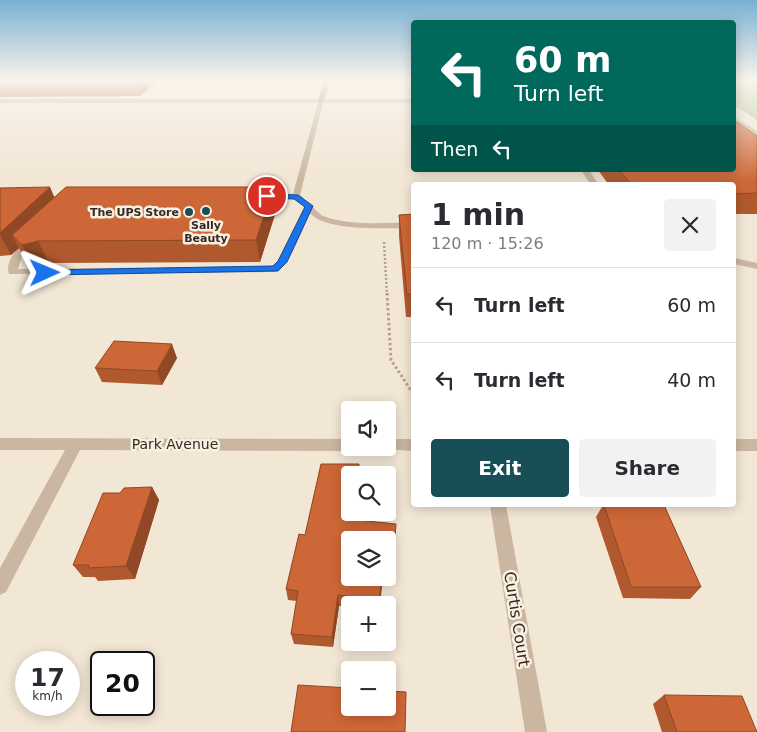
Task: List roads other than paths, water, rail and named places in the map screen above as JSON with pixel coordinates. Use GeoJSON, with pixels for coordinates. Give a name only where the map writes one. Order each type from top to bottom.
{"type":"FeatureCollection","features":[{"type":"Feature","properties":{"kind":"street"},"geometry":{"type":"LineString","coordinates":[[296,196],[318,114]]}},
{"type":"Feature","properties":{"kind":"street"},"geometry":{"type":"LineString","coordinates":[[736,120],[757,134]]}},
{"type":"Feature","properties":{"kind":"street"},"geometry":{"type":"LineString","coordinates":[[253,196],[296,196],[309,206],[319,218],[362,226],[411,225]]}},
{"type":"Feature","properties":{"kind":"street"},"geometry":{"type":"LineString","coordinates":[[37,236],[18,254],[13,264],[13,272],[275,269],[282,262],[309,206]]}},
{"type":"Feature","properties":{"kind":"street"},"geometry":{"type":"LineString","coordinates":[[736,261],[757,266]]}},
{"type":"Feature","properties":{"kind":"street","name":"Park Avenue"},"geometry":{"type":"LineString","coordinates":[[0,444],[341,445]]}},
{"type":"Feature","properties":{"kind":"street"},"geometry":{"type":"LineString","coordinates":[[0,586],[75,444]]}},
{"type":"Feature","properties":{"kind":"street"},"geometry":{"type":"LineString","coordinates":[[396,445],[411,445]]}},
{"type":"Feature","properties":{"kind":"street"},"geometry":{"type":"LineString","coordinates":[[736,445],[757,445]]}},
{"type":"Feature","properties":{"kind":"street","name":"Curtis Court"},"geometry":{"type":"LineString","coordinates":[[498,507],[536,732]]}},
{"type":"Feature","properties":{"kind":"place","name":"Sally Beauty"},"geometry":{"type":"Point","coordinates":[206,211]}},
{"type":"Feature","properties":{"kind":"place","name":"The UPS Store"},"geometry":{"type":"Point","coordinates":[189,212]}}]}
